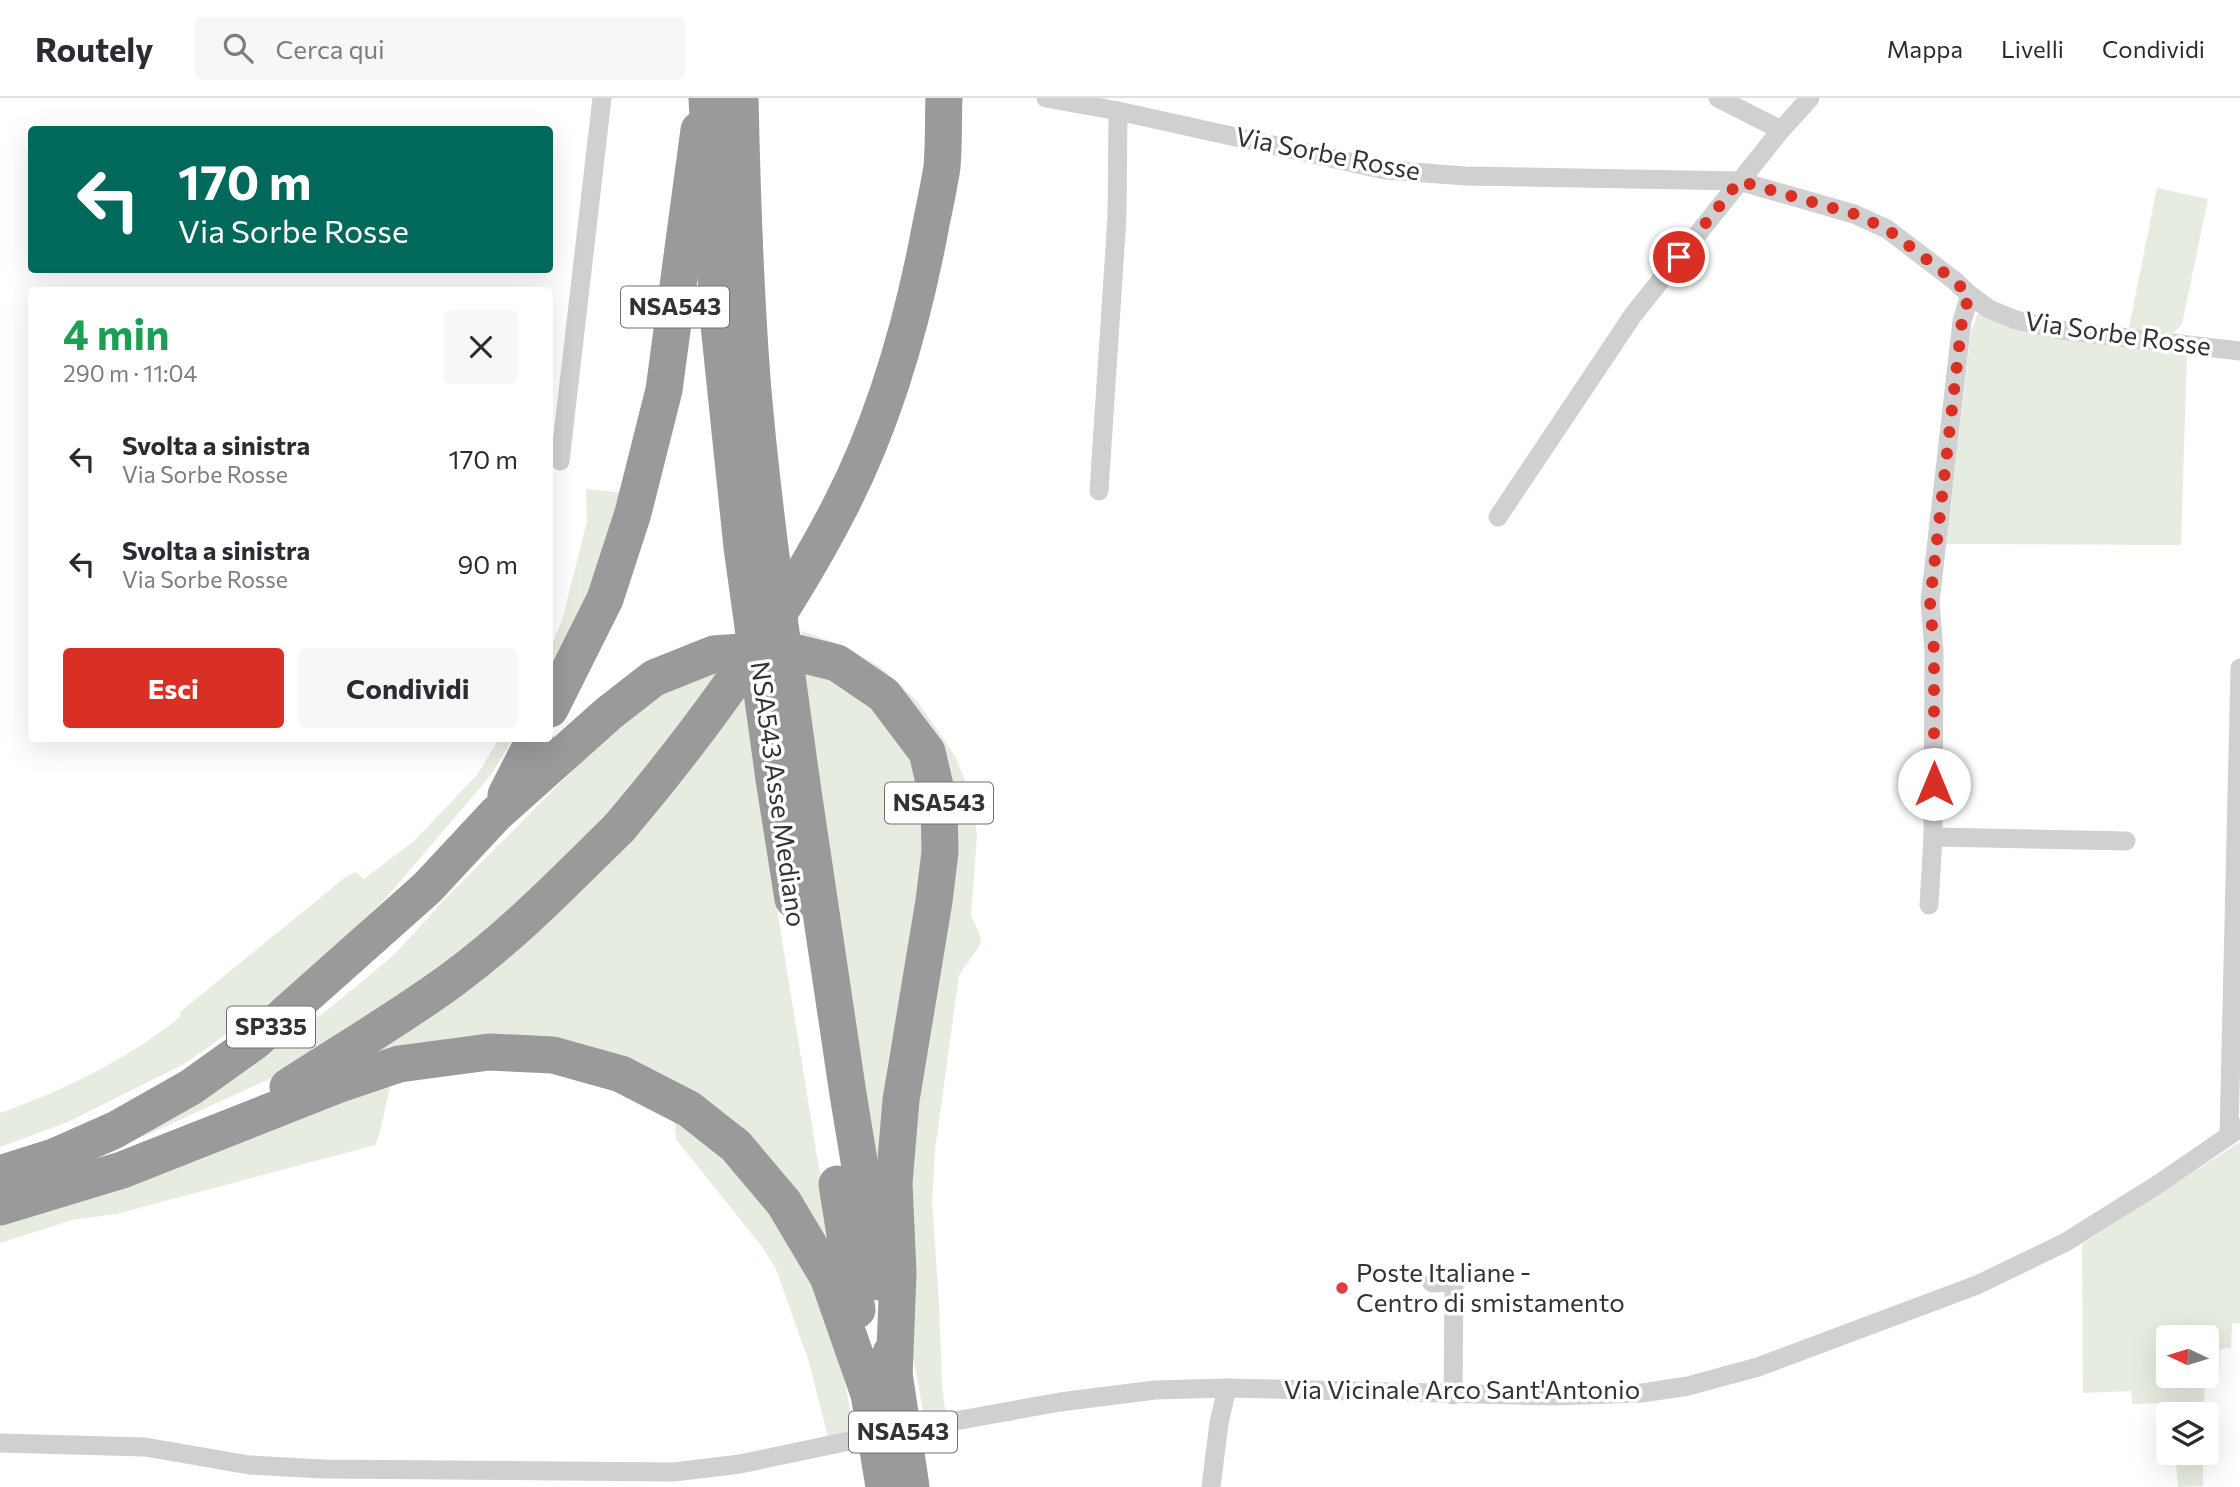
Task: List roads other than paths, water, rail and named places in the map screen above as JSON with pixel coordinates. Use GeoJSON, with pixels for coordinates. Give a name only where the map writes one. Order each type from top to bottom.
{"type":"FeatureCollection","features":[{"type":"Feature","properties":{"kind":"highway","name":"NSA543"},"geometry":{"type":"LineString","coordinates":[[553,703],[605,598],[633,513],[664,390],[705,98]]}},
{"type":"Feature","properties":{"kind":"highway","name":"NSA543 Asse Mediano"},"geometry":{"type":"LineString","coordinates":[[705,98],[718,315],[742,547],[850,1107],[882,1387],[884,1487]]}},
{"type":"Feature","properties":{"kind":"highway","name":"NSA543 Asse Mediano"},"geometry":{"type":"LineString","coordinates":[[740,98],[743,232],[752,379],[770,552],[788,779]]}},
{"type":"Feature","properties":{"kind":"highway"},"geometry":{"type":"LineString","coordinates":[[0,1207],[122,1170],[224,1131],[330,1075],[387,1025],[455,977],[532,914],[619,828],[675,762],[803,575],[842,503],[883,408],[910,324],[942,166],[944,98]]}},
{"type":"Feature","properties":{"kind":"highway","name":"NSA543"},"geometry":{"type":"LineString","coordinates":[[496,814],[610,713],[654,678],[714,654],[781,649],[837,663],[884,695],[927,752],[939,803],[940,852],[901,1100],[894,1183],[898,1273],[882,1387]]}},
{"type":"Feature","properties":{"kind":"highway"},"geometry":{"type":"LineString","coordinates":[[496,814],[533,742]]}},
{"type":"Feature","properties":{"kind":"highway","name":"SP335"},"geometry":{"type":"LineString","coordinates":[[0,1174],[54,1157],[115,1130],[191,1087],[254,1042],[427,888],[496,814]]}},
{"type":"Feature","properties":{"kind":"highway","name":"NSA543"},"geometry":{"type":"LineString","coordinates":[[330,1075],[489,1052],[553,1055],[621,1074],[689,1109],[736,1146],[784,1203],[828,1277],[882,1387]]}},
{"type":"Feature","properties":{"kind":"highway","name":"NSA543 Asse Mediano"},"geometry":{"type":"LineString","coordinates":[[882,1387],[911,1487]]}},
{"type":"Feature","properties":{"kind":"street"},"geometry":{"type":"LineString","coordinates":[[560,461],[602,98]]}},
{"type":"Feature","properties":{"kind":"street","name":"Via Sorbe Rosse"},"geometry":{"type":"LineString","coordinates":[[1046,98],[1118,111],[1385,170],[1466,176],[1739,181],[1854,214],[1887,229],[1955,281],[1969,295],[1998,313],[2016,320],[2240,351]]}},
{"type":"Feature","properties":{"kind":"street"},"geometry":{"type":"LineString","coordinates":[[1718,98],[1781,130]]}},
{"type":"Feature","properties":{"kind":"street"},"geometry":{"type":"LineString","coordinates":[[1498,517],[1633,315],[1739,181],[1810,98]]}},
{"type":"Feature","properties":{"kind":"street"},"geometry":{"type":"LineString","coordinates":[[1099,491],[1117,217],[1118,111]]}},
{"type":"Feature","properties":{"kind":"street"},"geometry":{"type":"LineString","coordinates":[[1929,905],[1933,837],[1934,651],[1930,602],[1962,321],[1969,295]]}},
{"type":"Feature","properties":{"kind":"street"},"geometry":{"type":"LineString","coordinates":[[2234,1131],[2240,668]]}},
{"type":"Feature","properties":{"kind":"street"},"geometry":{"type":"LineString","coordinates":[[1933,837],[2126,841]]}},
{"type":"Feature","properties":{"kind":"street","name":"Via Vicinale Arco Sant'Antonio"},"geometry":{"type":"LineString","coordinates":[[927,1426],[1060,1402],[1155,1390],[1227,1388],[1453,1395],[1642,1394],[1688,1386],[1758,1367],[1976,1285],[2066,1242],[2160,1183],[2234,1131]]}},
{"type":"Feature","properties":{"kind":"street"},"geometry":{"type":"LineString","coordinates":[[1432,1283],[1454,1282],[1453,1395]]}},
{"type":"Feature","properties":{"kind":"street"},"geometry":{"type":"LineString","coordinates":[[1211,1487],[1219,1423],[1227,1388]]}},
{"type":"Feature","properties":{"kind":"street"},"geometry":{"type":"LineString","coordinates":[[0,1443],[145,1447],[323,1478],[674,1472],[740,1464],[854,1440]]}},
{"type":"Feature","properties":{"kind":"place","name":"Poste Italiane - Centro di smistamento"},"geometry":{"type":"Point","coordinates":[1342,1288]}}]}
